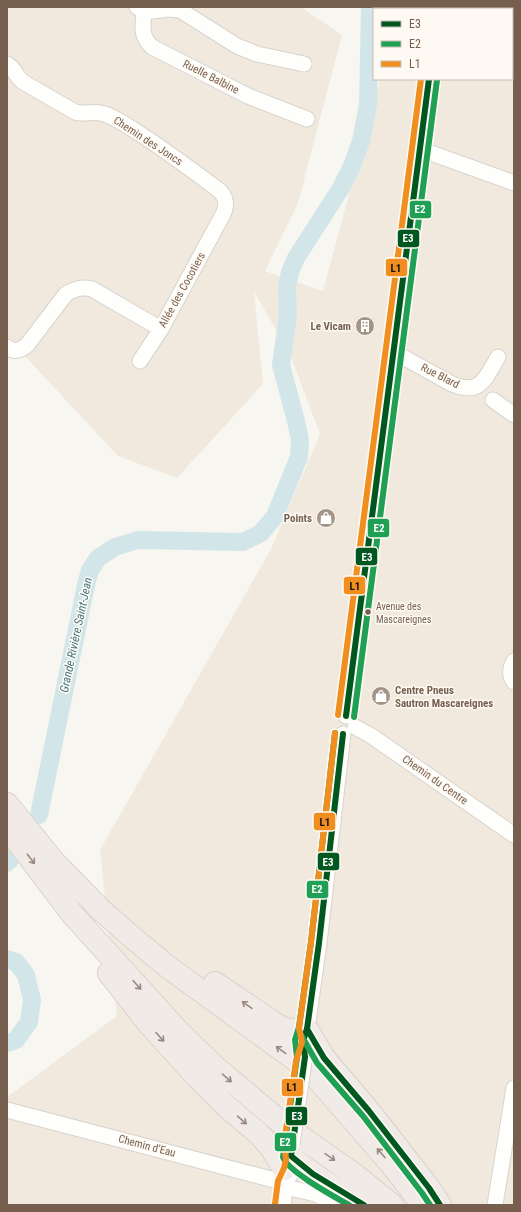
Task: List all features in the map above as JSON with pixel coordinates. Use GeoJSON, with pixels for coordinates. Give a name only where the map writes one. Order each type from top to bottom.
{"type":"FeatureCollection","features":[{"type":"Feature","properties":{"kind":"highway"},"geometry":{"type":"LineString","coordinates":[[7,803],[107,901],[142,930],[177,957],[280,1027],[295,1040],[311,1059],[369,1111],[429,1188],[440,1205]]}},
{"type":"Feature","properties":{"kind":"highway"},"geometry":{"type":"LineString","coordinates":[[7,803],[55,863],[101,910],[168,967],[314,1075],[391,1164],[423,1205]]}},
{"type":"Feature","properties":{"kind":"highway"},"geometry":{"type":"LineString","coordinates":[[7,828],[73,915],[179,1032],[215,1067],[284,1125],[355,1175],[392,1205]]}},
{"type":"Feature","properties":{"kind":"highway"},"geometry":{"type":"LineString","coordinates":[[73,915],[87,943],[149,1024],[199,1079],[226,1106],[259,1134],[284,1147],[288,1170],[313,1174],[364,1205]]}},
{"type":"Feature","properties":{"kind":"highway"},"geometry":{"type":"LineString","coordinates":[[280,1027],[289,1031],[307,1029],[311,1059]]}},
{"type":"Feature","properties":{"kind":"street","name":"Ruelle Balbine"},"geometry":{"type":"LineString","coordinates":[[304,64],[247,51],[180,10],[140,10],[142,32],[145,40],[152,47],[248,96],[307,119]]}},
{"type":"Feature","properties":{"kind":"street","name":"Chemin des Joncs"},"geometry":{"type":"LineString","coordinates":[[7,64],[15,70],[19,80],[75,112],[79,113],[93,111],[103,113],[113,117],[158,145],[220,191],[226,201],[226,207],[221,218]]}},
{"type":"Feature","properties":{"kind":"street"},"geometry":{"type":"LineString","coordinates":[[307,1029],[348,726],[429,80]]}},
{"type":"Feature","properties":{"kind":"street"},"geometry":{"type":"LineString","coordinates":[[420,149],[514,183]]}},
{"type":"Feature","properties":{"kind":"street","name":"Allée des Cocotiers"},"geometry":{"type":"LineString","coordinates":[[140,361],[161,329],[221,218]]}},
{"type":"Feature","properties":{"kind":"street"},"geometry":{"type":"LineString","coordinates":[[7,347],[13,351],[21,350],[27,345],[66,294],[75,288],[83,287],[92,289],[161,329]]}},
{"type":"Feature","properties":{"kind":"street","name":"Rue Blard"},"geometry":{"type":"LineString","coordinates":[[394,352],[450,383],[467,389],[475,388],[483,383],[498,357]]}},
{"type":"Feature","properties":{"kind":"street"},"geometry":{"type":"LineString","coordinates":[[493,400],[514,415]]}},
{"type":"Feature","properties":{"kind":"street"},"geometry":{"type":"LineString","coordinates":[[514,661],[511,670],[511,675],[514,682]]}},
{"type":"Feature","properties":{"kind":"street","name":"Chemin du Centre"},"geometry":{"type":"LineString","coordinates":[[348,726],[375,739],[514,835]]}},
{"type":"Feature","properties":{"kind":"street"},"geometry":{"type":"LineString","coordinates":[[283,1205],[288,1170],[311,1059]]}},
{"type":"Feature","properties":{"kind":"street"},"geometry":{"type":"LineString","coordinates":[[494,1205],[514,1088]]}},
{"type":"Feature","properties":{"kind":"street","name":"Chemin d'Eau"},"geometry":{"type":"LineString","coordinates":[[7,1110],[288,1170],[316,1194],[336,1205]]}},
{"type":"Feature","properties":{"kind":"shaded area"},"geometry":{"type":"Polygon","coordinates":[[[7,7],[301,7],[342,35],[298,203],[265,271],[323,291],[380,80],[513,80],[513,8],[382,7],[514,7],[514,1205],[7,1205],[7,1097],[117,1016],[100,850],[271,549],[320,434],[289,352],[254,292],[263,384],[177,478],[118,456],[7,337],[7,7]]]}},
{"type":"Feature","properties":{"kind":"waterway","name":"Grande Rivière Saint-Jean"},"geometry":{"type":"LineString","coordinates":[[39,815],[86,585],[90,570],[98,558],[115,547],[138,540],[243,542],[261,533],[275,516],[299,457],[300,440],[281,365],[288,316],[287,286],[290,272],[296,258],[341,188],[352,166],[361,141],[368,105],[370,7]]}},
{"type":"Feature","properties":{"kind":"waterway","name":"Grande Rivière Saint-Jean"},"geometry":{"type":"LineString","coordinates":[[7,863],[10,860]]}},
{"type":"Feature","properties":{"kind":"waterway","name":"Grande Rivière Saint-Jean"},"geometry":{"type":"LineString","coordinates":[[7,959],[16,962],[26,975],[32,1000],[29,1022],[16,1040],[7,1043]]}},
{"type":"Feature","properties":{"kind":"transit line","name":"L1"},"geometry":{"type":"LineString","coordinates":[[338,715],[421,80]]}},
{"type":"Feature","properties":{"kind":"transit line","name":"E3"},"geometry":{"type":"LineString","coordinates":[[346,716],[429,80]]}},
{"type":"Feature","properties":{"kind":"transit line","name":"E2"},"geometry":{"type":"LineString","coordinates":[[354,717],[437,80]]}},
{"type":"Feature","properties":{"kind":"transit line","name":"E2"},"geometry":{"type":"LineString","coordinates":[[335,733],[311,942],[299,1027],[295,1040],[297,1057],[283,1157],[286,1163],[302,1176],[349,1205]]}},
{"type":"Feature","properties":{"kind":"transit line","name":"L1"},"geometry":{"type":"LineString","coordinates":[[275,1204],[278,1181],[286,1159],[284,1143],[296,1061],[302,1042],[299,1028],[311,942],[335,733]]}},
{"type":"Feature","properties":{"kind":"transit line","name":"E3"},"geometry":{"type":"LineString","coordinates":[[343,734],[319,943],[307,1029],[303,1041],[305,1057],[291,1156],[313,1174],[364,1205]]}},
{"type":"Feature","properties":{"kind":"transit line","name":"E3"},"geometry":{"type":"LineString","coordinates":[[307,1029],[324,1058],[369,1111],[429,1188],[440,1205]]}},
{"type":"Feature","properties":{"kind":"transit line","name":"E2"},"geometry":{"type":"LineString","coordinates":[[300,1033],[317,1063],[363,1116],[430,1205]]}},
{"type":"Feature","properties":{"kind":"place","name":"Le Vicam"},"geometry":{"type":"Point","coordinates":[365,326]}},
{"type":"Feature","properties":{"kind":"place","name":"Points"},"geometry":{"type":"Point","coordinates":[326,518]}},
{"type":"Feature","properties":{"kind":"place","name":"Avenue des Mascareignes"},"geometry":{"type":"Point","coordinates":[368,612]}},
{"type":"Feature","properties":{"kind":"place","name":"Centre Pneus Sautron Mascareignes"},"geometry":{"type":"Point","coordinates":[381,696]}}]}
